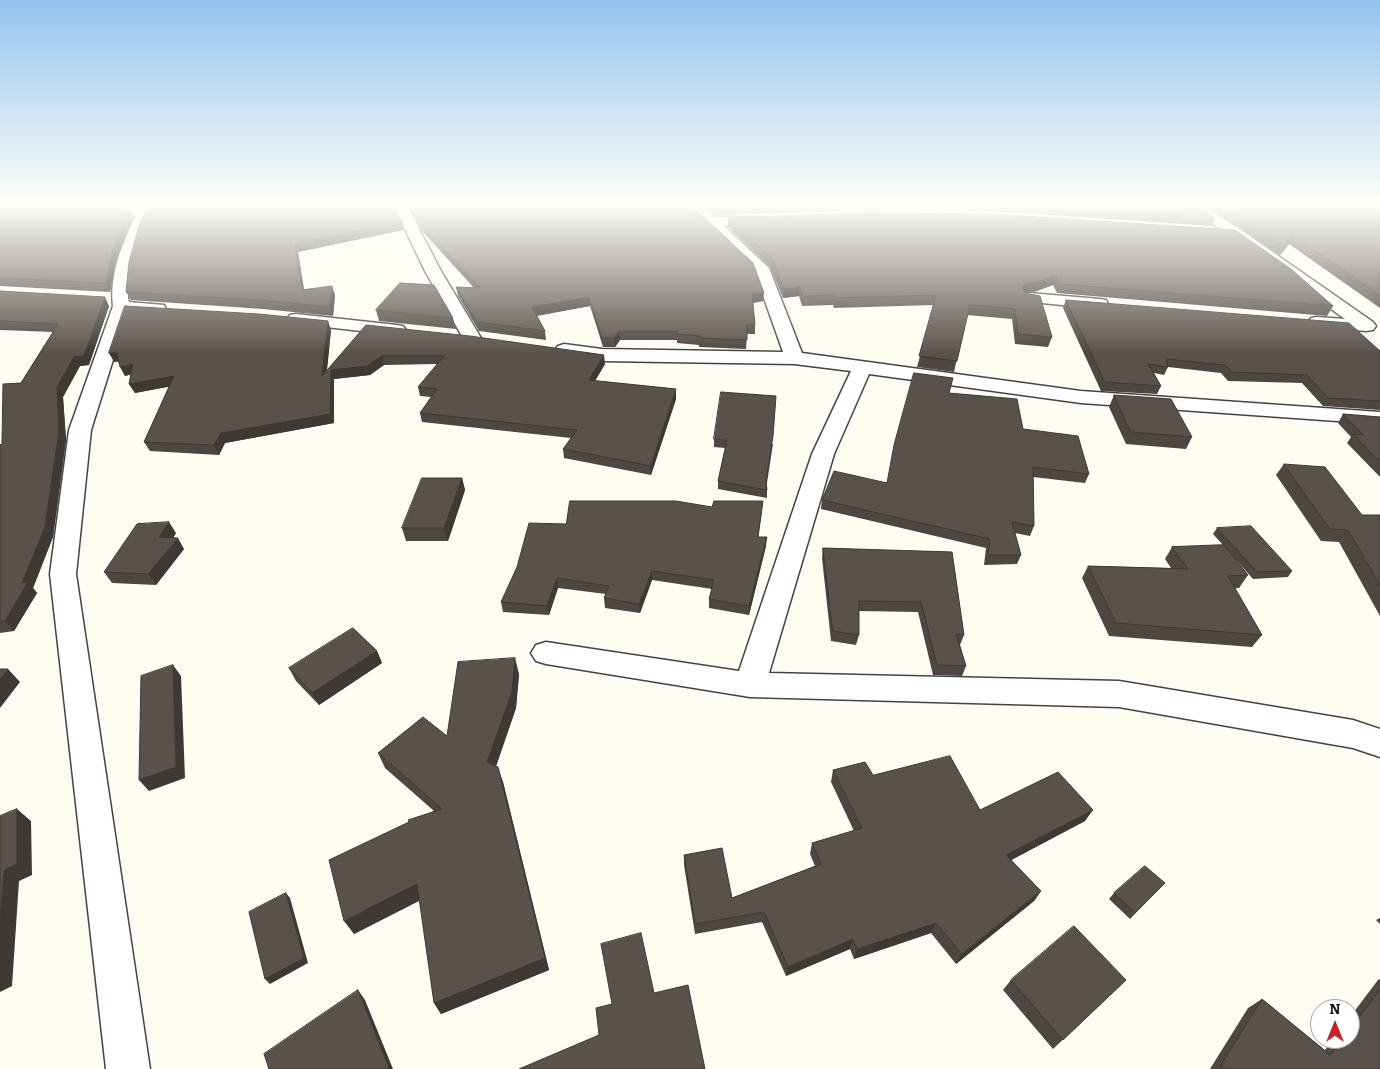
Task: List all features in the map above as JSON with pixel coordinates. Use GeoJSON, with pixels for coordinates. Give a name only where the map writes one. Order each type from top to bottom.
{"type":"FeatureCollection","features":[{"type":"Feature","properties":{"kind":"street"},"geometry":{"type":"LineString","coordinates":[[127,254],[80,430],[63,574],[128,1069]]}},
{"type":"Feature","properties":{"kind":"street"},"geometry":{"type":"LineString","coordinates":[[424,254],[433,271],[481,339],[452,336]]}},
{"type":"Feature","properties":{"kind":"street"},"geometry":{"type":"LineString","coordinates":[[746,254],[761,268],[794,358]]}},
{"type":"Feature","properties":{"kind":"street"},"geometry":{"type":"LineString","coordinates":[[1265,254],[1373,331]]}},
{"type":"Feature","properties":{"kind":"street"},"geometry":{"type":"LineString","coordinates":[[1029,298],[1118,305]]}},
{"type":"Feature","properties":{"kind":"street"},"geometry":{"type":"LineString","coordinates":[[116,301],[178,310]]}},
{"type":"Feature","properties":{"kind":"street"},"geometry":{"type":"LineString","coordinates":[[283,318],[412,331]]}},
{"type":"Feature","properties":{"kind":"street"},"geometry":{"type":"LineString","coordinates":[[1297,320],[1373,331]]}},
{"type":"Feature","properties":{"kind":"street"},"geometry":{"type":"LineString","coordinates":[[546,348],[602,355],[794,358],[1081,397],[1380,418]]}},
{"type":"Feature","properties":{"kind":"street"},"geometry":{"type":"LineString","coordinates":[[750,685],[823,454],[862,368]]}},
{"type":"Feature","properties":{"kind":"street"},"geometry":{"type":"LineString","coordinates":[[546,653],[750,685],[1119,694],[1353,734],[1380,743]]}},
{"type":"Feature","properties":{"kind":"building"},"geometry":{"type":"Polygon","coordinates":[[[0,254],[112,254],[106,283],[0,278],[0,254]]]}},
{"type":"Feature","properties":{"kind":"building"},"geometry":{"type":"Polygon","coordinates":[[[131,254],[297,254],[302,290],[332,286],[330,307],[260,300],[126,292],[131,254]]]}},
{"type":"Feature","properties":{"kind":"building"},"geometry":{"type":"Polygon","coordinates":[[[449,254],[743,254],[753,263],[764,293],[752,294],[755,325],[747,325],[747,340],[700,338],[700,336],[677,334],[677,331],[619,331],[614,338],[602,338],[589,297],[532,307],[545,331],[477,322],[456,287],[480,288],[449,254]]]}},
{"type":"Feature","properties":{"kind":"building"},"geometry":{"type":"Polygon","coordinates":[[[767,254],[1269,254],[1291,269],[1333,306],[1060,284],[1056,276],[1025,284],[1022,287],[1025,293],[1040,296],[1052,337],[1018,334],[1015,309],[970,305],[957,361],[919,356],[936,295],[835,298],[834,295],[803,296],[800,287],[784,289],[771,258],[767,254]]]}},
{"type":"Feature","properties":{"kind":"building"},"geometry":{"type":"Polygon","coordinates":[[[1319,254],[1380,254],[1380,295],[1319,254]]]}},
{"type":"Feature","properties":{"kind":"building"},"geometry":{"type":"Polygon","coordinates":[[[400,283],[434,285],[453,318],[376,310],[400,283]]]}},
{"type":"Feature","properties":{"kind":"building"},"geometry":{"type":"Polygon","coordinates":[[[0,291],[105,297],[84,356],[74,357],[57,387],[59,431],[45,527],[22,583],[28,582],[5,621],[0,621],[0,445],[2,444],[3,384],[21,383],[58,324],[0,321],[0,291]]]}},
{"type":"Feature","properties":{"kind":"building"},"geometry":{"type":"Polygon","coordinates":[[[1066,300],[1349,323],[1380,351],[1380,401],[1328,398],[1307,375],[1232,372],[1225,365],[1166,359],[1168,367],[1148,364],[1161,386],[1105,382],[1066,300]]]}},
{"type":"Feature","properties":{"kind":"building"},"geometry":{"type":"Polygon","coordinates":[[[125,306],[259,314],[328,321],[322,376],[366,325],[470,336],[604,355],[589,380],[676,389],[651,466],[563,449],[577,430],[420,413],[437,389],[418,387],[444,356],[382,356],[367,366],[331,370],[330,414],[221,433],[214,445],[144,442],[174,376],[129,384],[133,364],[120,367],[117,352],[109,353],[125,306]]]}},
{"type":"Feature","properties":{"kind":"building"},"geometry":{"type":"Polygon","coordinates":[[[914,373],[953,378],[949,393],[1017,399],[1023,429],[1078,436],[1089,474],[1033,467],[1034,526],[1012,522],[1021,555],[988,555],[990,539],[822,500],[834,471],[887,483],[894,445],[914,373]]]}},
{"type":"Feature","properties":{"kind":"building"},"geometry":{"type":"Polygon","coordinates":[[[721,392],[776,396],[773,436],[766,481],[767,490],[718,481],[727,440],[714,439],[721,392]]]}},
{"type":"Feature","properties":{"kind":"building"},"geometry":{"type":"Polygon","coordinates":[[[1114,395],[1171,399],[1192,437],[1131,432],[1114,395]]]}},
{"type":"Feature","properties":{"kind":"building"},"geometry":{"type":"Polygon","coordinates":[[[1343,414],[1380,417],[1380,462],[1353,434],[1363,435],[1343,414]]]}},
{"type":"Feature","properties":{"kind":"building"},"geometry":{"type":"Polygon","coordinates":[[[1284,464],[1325,467],[1362,515],[1380,515],[1380,585],[1348,530],[1330,529],[1284,464]]]}},
{"type":"Feature","properties":{"kind":"building"},"geometry":{"type":"Polygon","coordinates":[[[422,478],[462,478],[444,528],[402,528],[422,478]]]}},
{"type":"Feature","properties":{"kind":"building"},"geometry":{"type":"Polygon","coordinates":[[[570,501],[676,501],[712,507],[714,501],[763,501],[758,537],[767,537],[749,606],[709,599],[714,580],[652,571],[639,604],[604,598],[609,586],[557,578],[547,606],[501,602],[517,567],[529,523],[566,524],[570,501]]]}},
{"type":"Feature","properties":{"kind":"building"},"geometry":{"type":"Polygon","coordinates":[[[169,522],[159,537],[178,538],[148,574],[104,572],[137,524],[169,522]]]}},
{"type":"Feature","properties":{"kind":"building"},"geometry":{"type":"Polygon","coordinates":[[[1251,526],[1292,571],[1257,572],[1217,528],[1251,526]]]}},
{"type":"Feature","properties":{"kind":"building"},"geometry":{"type":"Polygon","coordinates":[[[1224,545],[1248,575],[1228,576],[1262,635],[1116,623],[1088,566],[1188,569],[1172,547],[1224,545]]]}},
{"type":"Feature","properties":{"kind":"building"},"geometry":{"type":"Polygon","coordinates":[[[823,548],[952,552],[964,635],[956,634],[966,666],[937,665],[921,602],[859,601],[859,635],[833,631],[823,548]]]}},
{"type":"Feature","properties":{"kind":"building"},"geometry":{"type":"Polygon","coordinates":[[[353,628],[377,651],[312,693],[289,668],[353,628]]]}},
{"type":"Feature","properties":{"kind":"building"},"geometry":{"type":"Polygon","coordinates":[[[515,658],[512,692],[487,762],[498,767],[545,958],[434,1003],[417,884],[344,921],[329,860],[409,822],[408,820],[442,809],[378,753],[423,717],[447,736],[458,662],[515,658]]]}},
{"type":"Feature","properties":{"kind":"building"},"geometry":{"type":"Polygon","coordinates":[[[173,665],[176,767],[139,780],[141,676],[173,665]]]}},
{"type":"Feature","properties":{"kind":"building"},"geometry":{"type":"Polygon","coordinates":[[[0,669],[8,669],[0,679],[0,669]]]}},
{"type":"Feature","properties":{"kind":"building"},"geometry":{"type":"Polygon","coordinates":[[[950,756],[980,810],[1058,772],[1093,810],[1006,855],[1041,891],[962,954],[936,923],[857,949],[853,939],[788,967],[764,912],[695,924],[684,855],[722,848],[732,898],[821,864],[812,843],[862,828],[833,770],[865,762],[873,775],[950,756]]]}},
{"type":"Feature","properties":{"kind":"building"},"geometry":{"type":"Polygon","coordinates":[[[17,809],[17,864],[4,870],[0,922],[0,816],[17,809]]]}},
{"type":"Feature","properties":{"kind":"building"},"geometry":{"type":"Polygon","coordinates":[[[1145,866],[1165,883],[1135,913],[1114,893],[1145,866]]]}},
{"type":"Feature","properties":{"kind":"building"},"geometry":{"type":"Polygon","coordinates":[[[286,893],[304,958],[265,979],[249,912],[286,893]]]}},
{"type":"Feature","properties":{"kind":"building"},"geometry":{"type":"Polygon","coordinates":[[[1074,926],[1126,980],[1063,1040],[1011,980],[1074,926]]]}},
{"type":"Feature","properties":{"kind":"building"},"geometry":{"type":"Polygon","coordinates":[[[641,933],[654,993],[688,985],[705,1069],[519,1069],[599,1035],[596,1008],[612,1004],[601,944],[641,933]]]}},
{"type":"Feature","properties":{"kind":"building"},"geometry":{"type":"Polygon","coordinates":[[[358,990],[389,1069],[269,1069],[264,1054],[358,990]]]}},
{"type":"Feature","properties":{"kind":"building"},"geometry":{"type":"Polygon","coordinates":[[[1380,990],[1380,1069],[1226,1069],[1221,1065],[1262,999],[1310,1039],[1310,1049],[1323,1049],[1330,1055],[1335,1049],[1360,1049],[1360,1016],[1380,990]]]}}]}
